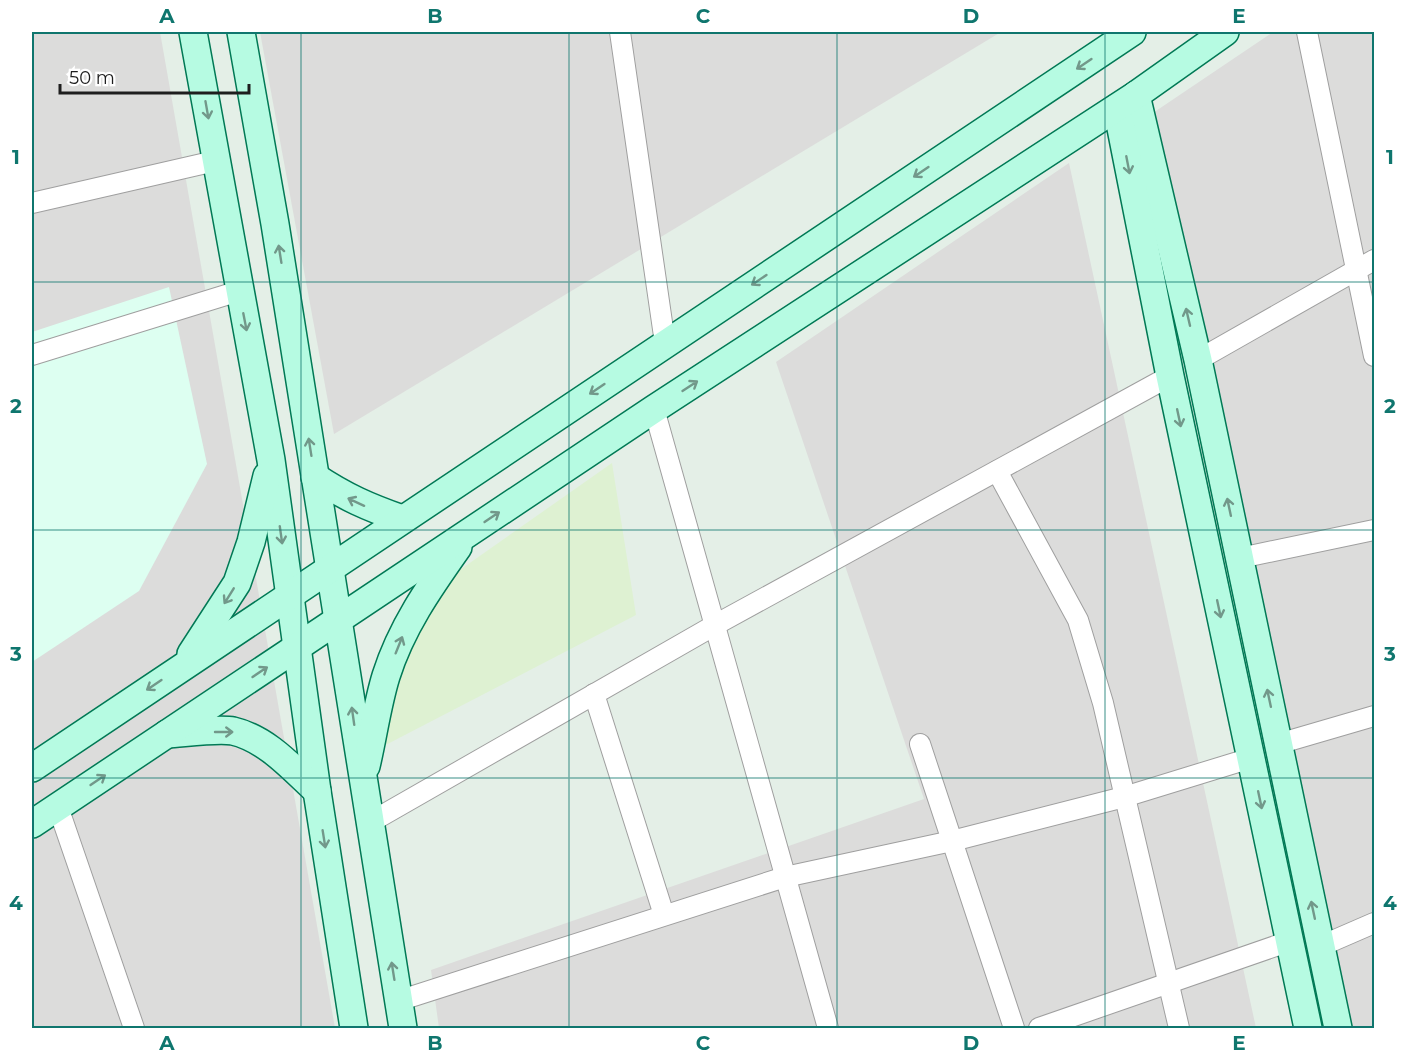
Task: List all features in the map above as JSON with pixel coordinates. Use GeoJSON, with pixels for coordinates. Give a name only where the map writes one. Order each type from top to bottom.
{"type":"FeatureCollection","features":[{"type":"Feature","properties":{"kind":"main road"},"geometry":{"type":"LineString","coordinates":[[193,32],[271,460],[317,791],[354,1029]]}},
{"type":"Feature","properties":{"kind":"main road"},"geometry":{"type":"LineString","coordinates":[[241,32],[275,224],[403,1029]]}},
{"type":"Feature","properties":{"kind":"main road"},"geometry":{"type":"LineString","coordinates":[[32,768],[1132,32]]}},
{"type":"Feature","properties":{"kind":"main road"},"geometry":{"type":"LineString","coordinates":[[32,824],[654,409],[1126,102],[1225,32]]}},
{"type":"Feature","properties":{"kind":"main road"},"geometry":{"type":"LineString","coordinates":[[1126,102],[1198,360],[1338,1029]]}},
{"type":"Feature","properties":{"kind":"main road"},"geometry":{"type":"LineString","coordinates":[[1126,102],[1170,376],[1308,1029]]}},
{"type":"Feature","properties":{"kind":"main road"},"geometry":{"type":"LineString","coordinates":[[183,666],[237,583],[251,542],[271,460]]}},
{"type":"Feature","properties":{"kind":"main road"},"geometry":{"type":"LineString","coordinates":[[315,477],[343,495],[402,519]]}},
{"type":"Feature","properties":{"kind":"main road"},"geometry":{"type":"LineString","coordinates":[[363,782],[386,676],[406,627],[468,533]]}},
{"type":"Feature","properties":{"kind":"main road"},"geometry":{"type":"LineString","coordinates":[[166,735],[231,730],[252,738],[276,753],[317,791]]}},
{"type":"Feature","properties":{"kind":"street"},"geometry":{"type":"LineString","coordinates":[[620,32],[665,343]]}},
{"type":"Feature","properties":{"kind":"street"},"geometry":{"type":"LineString","coordinates":[[1307,32],[1374,356]]}},
{"type":"Feature","properties":{"kind":"street"},"geometry":{"type":"LineString","coordinates":[[32,203],[215,160]]}},
{"type":"Feature","properties":{"kind":"street"},"geometry":{"type":"LineString","coordinates":[[1198,360],[1374,260]]}},
{"type":"Feature","properties":{"kind":"street"},"geometry":{"type":"LineString","coordinates":[[32,355],[239,291]]}},
{"type":"Feature","properties":{"kind":"street"},"geometry":{"type":"LineString","coordinates":[[369,823],[715,625],[1170,376]]}},
{"type":"Feature","properties":{"kind":"street"},"geometry":{"type":"LineString","coordinates":[[654,409],[828,1029]]}},
{"type":"Feature","properties":{"kind":"street"},"geometry":{"type":"LineString","coordinates":[[997,471],[1078,620],[1103,703],[1179,1029]]}},
{"type":"Feature","properties":{"kind":"street"},"geometry":{"type":"LineString","coordinates":[[1240,558],[1374,530]]}},
{"type":"Feature","properties":{"kind":"street"},"geometry":{"type":"LineString","coordinates":[[594,694],[664,915]]}},
{"type":"Feature","properties":{"kind":"street"},"geometry":{"type":"LineString","coordinates":[[1278,744],[1374,716]]}},
{"type":"Feature","properties":{"kind":"street"},"geometry":{"type":"LineString","coordinates":[[920,744],[1014,1029]]}},
{"type":"Feature","properties":{"kind":"street"},"geometry":{"type":"LineString","coordinates":[[398,1001],[785,877],[952,841],[1124,797],[1251,758]]}},
{"type":"Feature","properties":{"kind":"street"},"geometry":{"type":"LineString","coordinates":[[58,807],[134,1029]]}},
{"type":"Feature","properties":{"kind":"street"},"geometry":{"type":"LineString","coordinates":[[1321,946],[1374,923]]}},
{"type":"Feature","properties":{"kind":"street"},"geometry":{"type":"LineString","coordinates":[[1039,1029],[1290,941]]}},
{"type":"Feature","properties":{"kind":"shaded area"},"geometry":{"type":"Polygon","coordinates":[[[32,32],[160,32],[335,1028],[32,1028],[32,32]]]}},
{"type":"Feature","properties":{"kind":"shaded area"},"geometry":{"type":"Polygon","coordinates":[[[260,32],[1001,32],[334,434],[260,32]]]}},
{"type":"Feature","properties":{"kind":"shaded area"},"geometry":{"type":"Polygon","coordinates":[[[1273,32],[1374,32],[1374,1028],[1335,1028],[1141,121],[1273,32]]]}},
{"type":"Feature","properties":{"kind":"shaded area"},"geometry":{"type":"Polygon","coordinates":[[[1069,163],[1256,1028],[439,1028],[431,970],[924,799],[776,362],[1069,163]]]}},
{"type":"Feature","properties":{"kind":"shaded area"},"geometry":{"type":"Polygon","coordinates":[[[169,287],[207,464],[139,591],[32,662],[32,332],[169,287]]]}},
{"type":"Feature","properties":{"kind":"shaded area"},"geometry":{"type":"Polygon","coordinates":[[[612,463],[636,615],[374,751],[369,683],[417,600],[612,463]]]}}]}
